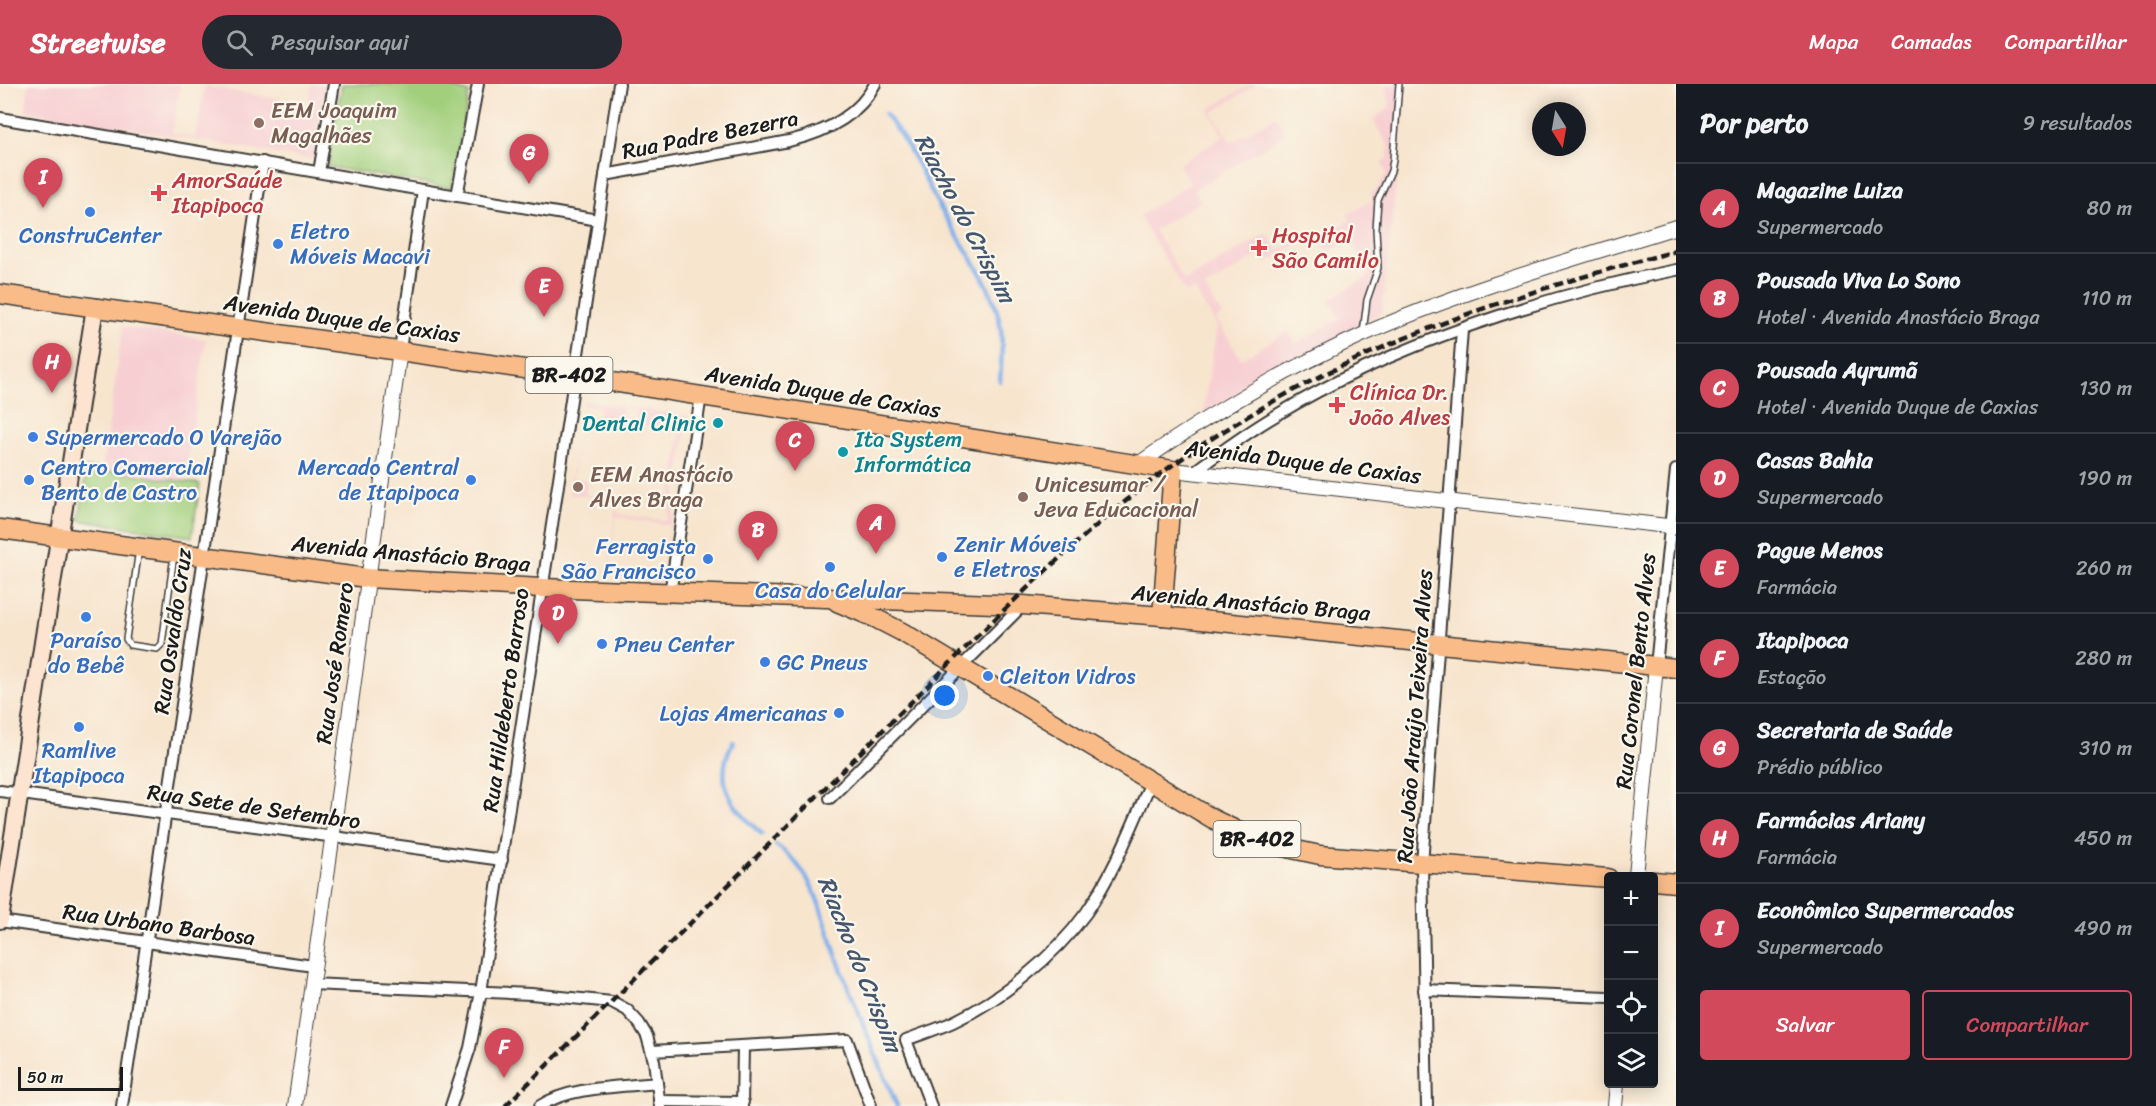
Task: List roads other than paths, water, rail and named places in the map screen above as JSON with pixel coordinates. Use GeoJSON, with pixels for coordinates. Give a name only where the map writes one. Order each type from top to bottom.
{"type":"FeatureCollection","features":[{"type":"Feature","properties":{"kind":"main road","name":"Avenida Duque de Caxias"},"geometry":{"type":"LineString","coordinates":[[0,294],[238,326],[574,376],[1173,470]]}},
{"type":"Feature","properties":{"kind":"main road"},"geometry":{"type":"LineString","coordinates":[[0,921],[95,307]]}},
{"type":"Feature","properties":{"kind":"main road"},"geometry":{"type":"LineString","coordinates":[[1162,616],[1173,470]]}},
{"type":"Feature","properties":{"kind":"main road","name":"Avenida Anastácio Braga"},"geometry":{"type":"LineString","coordinates":[[0,529],[368,578],[542,588],[1023,606],[1162,616],[1676,668]]}},
{"type":"Feature","properties":{"kind":"main road","name":"Avenida Anastácio Braga"},"geometry":{"type":"LineString","coordinates":[[821,598],[875,618],[956,664]]}},
{"type":"Feature","properties":{"kind":"main road","name":"BR-402"},"geometry":{"type":"LineString","coordinates":[[956,664],[1213,819],[1273,845],[1320,855],[1604,878]]}},
{"type":"Feature","properties":{"kind":"main road"},"geometry":{"type":"LineString","coordinates":[[1658,881],[1676,883]]}},
{"type":"Feature","properties":{"kind":"street"},"geometry":{"type":"LineString","coordinates":[[319,172],[334,84]]}},
{"type":"Feature","properties":{"kind":"street","name":"Rua Hildeberto Barroso"},"geometry":{"type":"LineString","coordinates":[[451,1106],[465,1070],[481,992],[619,84]]}},
{"type":"Feature","properties":{"kind":"street","name":"Rua Padre Bezerra"},"geometry":{"type":"LineString","coordinates":[[605,175],[811,135],[832,126],[853,112],[866,99],[875,84]]}},
{"type":"Feature","properties":{"kind":"street"},"geometry":{"type":"LineString","coordinates":[[457,196],[475,85]]}},
{"type":"Feature","properties":{"kind":"street"},"geometry":{"type":"LineString","coordinates":[[0,118],[598,220]]}},
{"type":"Feature","properties":{"kind":"street","name":"Rua Osvaldo Cruz"},"geometry":{"type":"LineString","coordinates":[[122,1106],[263,162]]}},
{"type":"Feature","properties":{"kind":"street","name":"Rua José Romero"},"geometry":{"type":"LineString","coordinates":[[295,1106],[310,984],[423,190]]}},
{"type":"Feature","properties":{"kind":"street"},"geometry":{"type":"LineString","coordinates":[[1137,465],[1196,424],[1258,388],[1363,335],[1488,286],[1676,227]]}},
{"type":"Feature","properties":{"kind":"street"},"geometry":{"type":"LineString","coordinates":[[1192,473],[1275,416],[1315,393],[1391,356],[1551,301],[1676,270]]}},
{"type":"Feature","properties":{"kind":"street","name":"Rua João Araújo Teixeira Alves"},"geometry":{"type":"LineString","coordinates":[[1426,1106],[1422,864],[1462,330]]}},
{"type":"Feature","properties":{"kind":"street"},"geometry":{"type":"LineString","coordinates":[[670,593],[700,396]]}},
{"type":"Feature","properties":{"kind":"street","name":"Avenida Duque de Caxias"},"geometry":{"type":"LineString","coordinates":[[1173,470],[1673,526]]}},
{"type":"Feature","properties":{"kind":"street","name":"Rua Coronel Bento Alves"},"geometry":{"type":"LineString","coordinates":[[1636,872],[1656,666],[1673,526],[1676,470]]}},
{"type":"Feature","properties":{"kind":"street"},"geometry":{"type":"LineString","coordinates":[[830,798],[956,664],[1023,606]]}},
{"type":"Feature","properties":{"kind":"street"},"geometry":{"type":"LineString","coordinates":[[931,1106],[906,1040],[952,1022],[987,1004],[1020,980],[1053,950],[1085,914],[1109,875],[1151,782]]}},
{"type":"Feature","properties":{"kind":"street","name":"Rua Sete de Setembro"},"geometry":{"type":"LineString","coordinates":[[0,791],[502,860]]}},
{"type":"Feature","properties":{"kind":"street","name":"Rua Urbano Barbosa"},"geometry":{"type":"LineString","coordinates":[[0,921],[313,966]]}},
{"type":"Feature","properties":{"kind":"street"},"geometry":{"type":"LineString","coordinates":[[310,984],[584,998],[612,1002],[627,1010],[647,1036],[652,1051],[659,1104],[742,1104],[743,1046]]}},
{"type":"Feature","properties":{"kind":"street"},"geometry":{"type":"LineString","coordinates":[[1424,990],[1604,997]]}},
{"type":"Feature","properties":{"kind":"street"},"geometry":{"type":"LineString","coordinates":[[652,1051],[847,1040],[871,1106]]}},
{"type":"Feature","properties":{"kind":"street"},"geometry":{"type":"LineString","coordinates":[[540,1106],[556,1097],[575,1093],[657,1083]]}},
{"type":"Feature","properties":{"kind":"street"},"geometry":{"type":"LineString","coordinates":[[1615,1106],[1617,1088]]}},
{"type":"Feature","properties":{"kind":"lane"},"geometry":{"type":"LineString","coordinates":[[1363,335],[1367,300],[1378,268],[1376,229],[1378,200],[1391,171],[1393,160],[1399,84]]}},
{"type":"Feature","properties":{"kind":"lane"},"geometry":{"type":"LineString","coordinates":[[140,548],[126,639],[130,645],[157,649],[162,644],[175,552]]}},
{"type":"Feature","properties":{"kind":"waterway","name":"Riacho do Crispim"},"geometry":{"type":"LineString","coordinates":[[885,114],[908,147],[938,204],[976,264],[992,296],[1001,330],[1000,381]]}},
{"type":"Feature","properties":{"kind":"waterway","name":"Riacho do Crispim"},"geometry":{"type":"LineString","coordinates":[[733,742],[724,769],[728,793],[741,814],[762,834]]}},
{"type":"Feature","properties":{"kind":"waterway","name":"Riacho do Crispim"},"geometry":{"type":"LineString","coordinates":[[776,845],[801,869],[816,897],[845,978],[897,1106]]}},
{"type":"Feature","properties":{"kind":"railway"},"geometry":{"type":"LineString","coordinates":[[505,1106],[1002,612],[1098,524],[1166,470],[1219,434],[1274,401],[1370,353],[1470,313],[1572,280],[1676,251]]}},
{"type":"Feature","properties":{"kind":"place","name":"EEM Joaquim Magalhães"},"geometry":{"type":"Point","coordinates":[259,123]}},
{"type":"Feature","properties":{"kind":"place","name":"Secretaria de Saúde"},"geometry":{"type":"Point","coordinates":[529,184]}},
{"type":"Feature","properties":{"kind":"place","name":"AmorSaúde Itapipoca"},"geometry":{"type":"Point","coordinates":[159,193]}},
{"type":"Feature","properties":{"kind":"place","name":"Econômico Supermercados"},"geometry":{"type":"Point","coordinates":[43,208]}},
{"type":"Feature","properties":{"kind":"place","name":"ConstruCenter"},"geometry":{"type":"Point","coordinates":[90,212]}},
{"type":"Feature","properties":{"kind":"place","name":"Eletro Móveis Macavi"},"geometry":{"type":"Point","coordinates":[278,244]}},
{"type":"Feature","properties":{"kind":"place","name":"Hospital São Camilo"},"geometry":{"type":"Point","coordinates":[1259,248]}},
{"type":"Feature","properties":{"kind":"place","name":"Pague Menos"},"geometry":{"type":"Point","coordinates":[544,317]}},
{"type":"Feature","properties":{"kind":"place","name":"Farmácias Ariany"},"geometry":{"type":"Point","coordinates":[52,393]}},
{"type":"Feature","properties":{"kind":"place","name":"Clínica Dr. João Alves"},"geometry":{"type":"Point","coordinates":[1337,405]}},
{"type":"Feature","properties":{"kind":"place","name":"Dental Clinic"},"geometry":{"type":"Point","coordinates":[718,423]}},
{"type":"Feature","properties":{"kind":"place","name":"Supermercado O Varejão"},"geometry":{"type":"Point","coordinates":[33,437]}},
{"type":"Feature","properties":{"kind":"place","name":"Ita System Informática"},"geometry":{"type":"Point","coordinates":[843,452]}},
{"type":"Feature","properties":{"kind":"place","name":"Pousada Ayrumã"},"geometry":{"type":"Point","coordinates":[795,471]}},
{"type":"Feature","properties":{"kind":"place","name":"Centro Comercial Bento de Castro"},"geometry":{"type":"Point","coordinates":[29,480]}},
{"type":"Feature","properties":{"kind":"place","name":"Mercado Central de Itapipoca"},"geometry":{"type":"Point","coordinates":[471,480]}},
{"type":"Feature","properties":{"kind":"place","name":"EEM Anastácio Alves Braga"},"geometry":{"type":"Point","coordinates":[578,487]}},
{"type":"Feature","properties":{"kind":"place","name":"Unicesumar / Jeva Educacional"},"geometry":{"type":"Point","coordinates":[1023,497]}},
{"type":"Feature","properties":{"kind":"place","name":"Magazine Luiza"},"geometry":{"type":"Point","coordinates":[876,554]}},
{"type":"Feature","properties":{"kind":"place","name":"Zenir Móveis e Eletros"},"geometry":{"type":"Point","coordinates":[942,557]}},
{"type":"Feature","properties":{"kind":"place","name":"Ferragista São Francisco"},"geometry":{"type":"Point","coordinates":[708,559]}},
{"type":"Feature","properties":{"kind":"place","name":"Pousada Viva Lo Sono"},"geometry":{"type":"Point","coordinates":[758,561]}},
{"type":"Feature","properties":{"kind":"place","name":"Casa do Celular"},"geometry":{"type":"Point","coordinates":[830,567]}},
{"type":"Feature","properties":{"kind":"place","name":"Paraíso do Bebê"},"geometry":{"type":"Point","coordinates":[86,617]}},
{"type":"Feature","properties":{"kind":"place","name":"Casas Bahia"},"geometry":{"type":"Point","coordinates":[558,644]}},
{"type":"Feature","properties":{"kind":"place","name":"Pneu Center"},"geometry":{"type":"Point","coordinates":[602,644]}},
{"type":"Feature","properties":{"kind":"place","name":"GC Pneus"},"geometry":{"type":"Point","coordinates":[765,662]}},
{"type":"Feature","properties":{"kind":"place","name":"Cleiton Vidros"},"geometry":{"type":"Point","coordinates":[988,676]}},
{"type":"Feature","properties":{"kind":"place","name":"Lojas Americanas"},"geometry":{"type":"Point","coordinates":[839,713]}},
{"type":"Feature","properties":{"kind":"place","name":"Ramlive Itapipoca"},"geometry":{"type":"Point","coordinates":[79,727]}},
{"type":"Feature","properties":{"kind":"place","name":"Itapipoca"},"geometry":{"type":"Point","coordinates":[504,1078]}}]}
